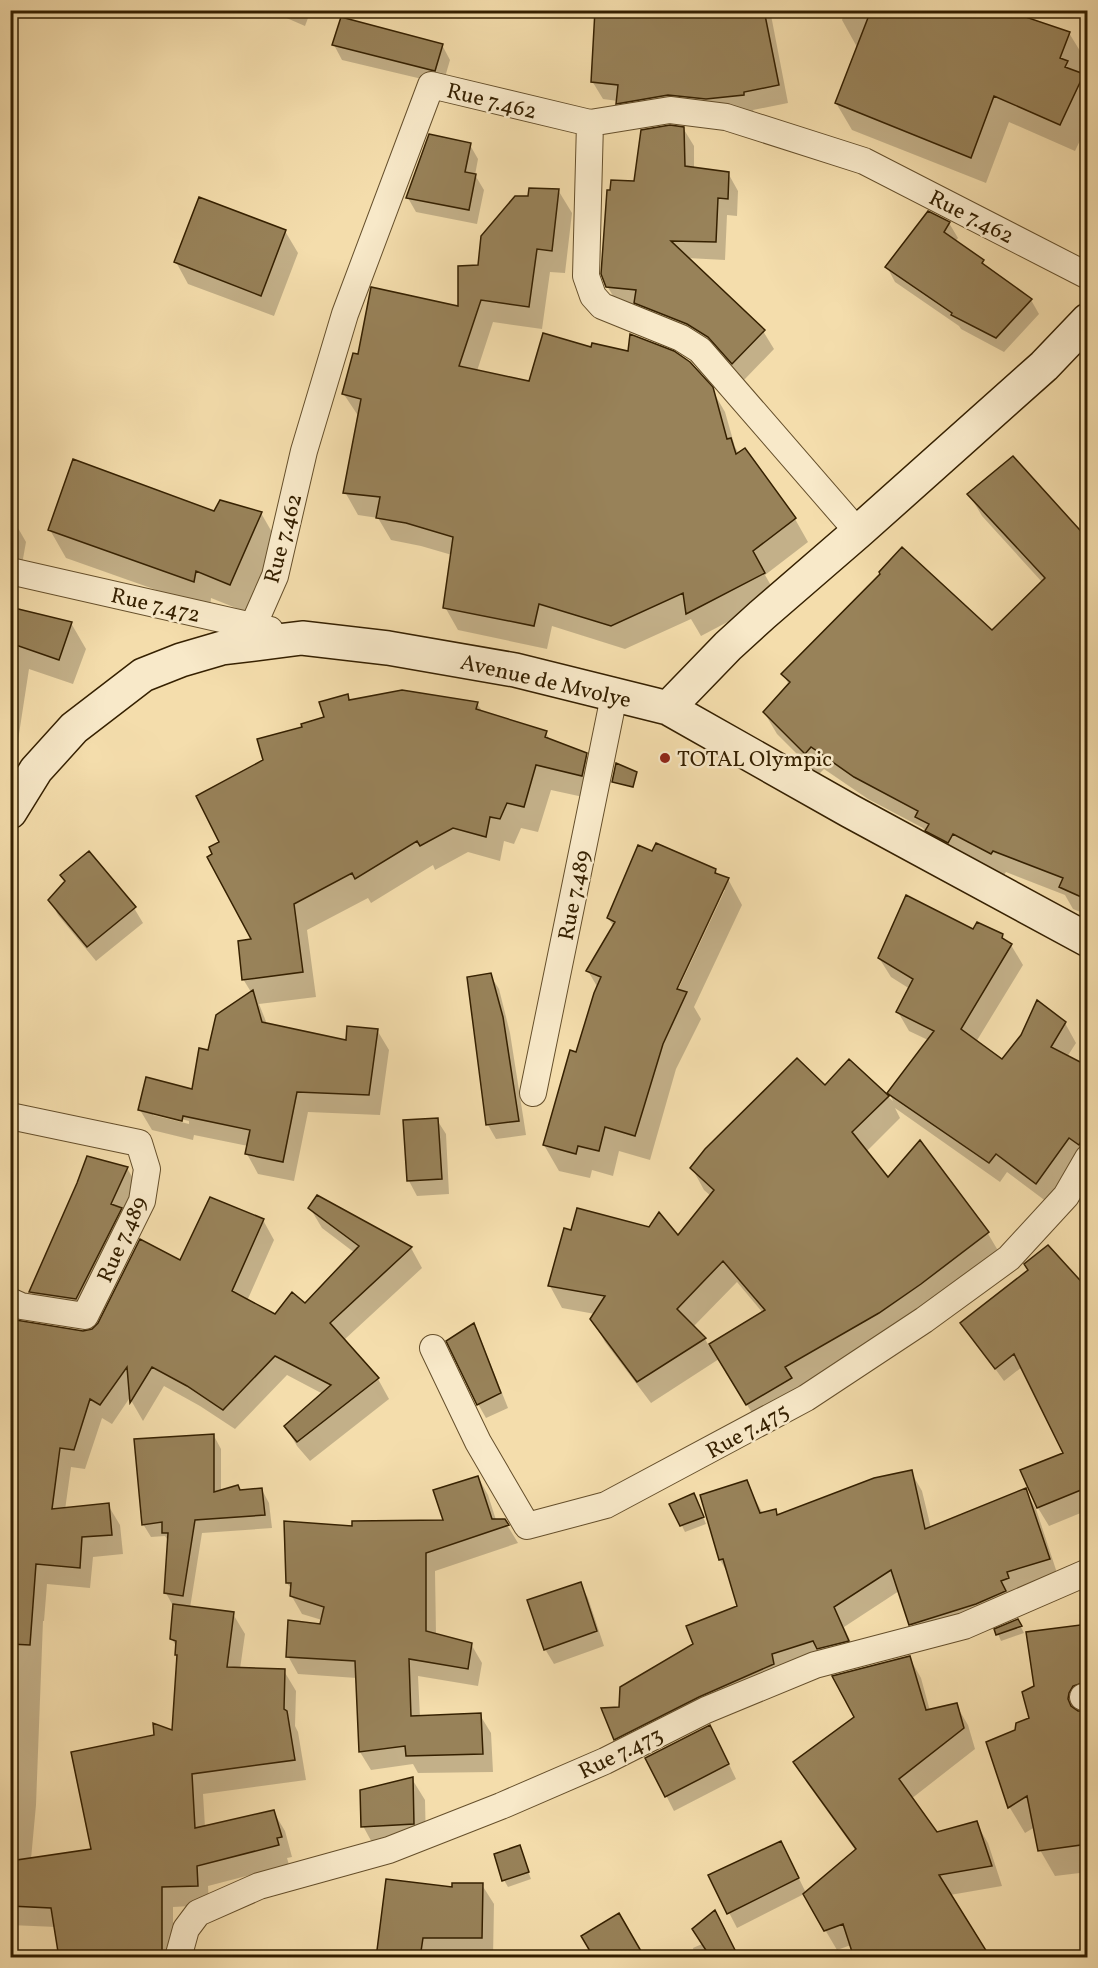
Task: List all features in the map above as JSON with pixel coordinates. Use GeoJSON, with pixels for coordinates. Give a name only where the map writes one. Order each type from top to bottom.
{"type":"FeatureCollection","features":[{"type":"Feature","properties":{"kind":"street","name":"Rue 7.462"},"geometry":{"type":"LineString","coordinates":[[253,626],[275,576],[304,451],[345,314],[431,85],[590,123],[670,110],[726,117],[864,161],[1088,276]]}},
{"type":"Feature","properties":{"kind":"street"},"geometry":{"type":"LineString","coordinates":[[590,123],[586,276],[593,296],[602,306],[681,338],[700,350],[858,532]]}},
{"type":"Feature","properties":{"kind":"street"},"geometry":{"type":"LineString","coordinates":[[668,708],[728,646],[1044,366],[1088,320]]}},
{"type":"Feature","properties":{"kind":"street","name":"Rue 7.472"},"geometry":{"type":"LineString","coordinates":[[10,571],[302,638]]}},
{"type":"Feature","properties":{"kind":"street","name":"Avenue de Mvolye"},"geometry":{"type":"LineString","coordinates":[[10,812],[36,770],[74,728],[143,675],[181,660],[222,648],[302,638],[388,648],[515,670],[668,708],[850,811],[1088,940]]}},
{"type":"Feature","properties":{"kind":"street","name":"Rue 7.489"},"geometry":{"type":"LineString","coordinates":[[533,1093],[614,696]]}},
{"type":"Feature","properties":{"kind":"street","name":"Rue 7.489"},"geometry":{"type":"LineString","coordinates":[[10,1116],[139,1143],[147,1169],[142,1201],[85,1316],[21,1306],[10,1301]]}},
{"type":"Feature","properties":{"kind":"street","name":"Rue 7.475"},"geometry":{"type":"LineString","coordinates":[[433,1348],[478,1442],[527,1526],[606,1505],[806,1398],[924,1320],[1009,1258],[1066,1196],[1088,1158]]}},
{"type":"Feature","properties":{"kind":"street","name":"Rue 7.473"},"geometry":{"type":"LineString","coordinates":[[178,1958],[186,1929],[198,1913],[259,1886],[389,1850],[501,1806],[605,1761],[706,1710],[815,1665],[964,1626],[1088,1572]]}},
{"type":"Feature","properties":{"kind":"building"},"geometry":{"type":"Polygon","coordinates":[[[595,10],[641,10],[696,15],[696,10],[764,10],[779,85],[744,92],[744,95],[706,99],[668,95],[616,104],[618,85],[591,82],[595,10]]]}},
{"type":"Feature","properties":{"kind":"building"},"geometry":{"type":"Polygon","coordinates":[[[871,10],[1005,10],[1070,32],[1060,58],[1068,61],[1065,67],[1084,74],[1060,125],[994,96],[971,158],[835,103],[871,10]]]}},
{"type":"Feature","properties":{"kind":"building"},"geometry":{"type":"Polygon","coordinates":[[[341,17],[443,44],[435,71],[332,45],[341,17]]]}},
{"type":"Feature","properties":{"kind":"building"},"geometry":{"type":"Polygon","coordinates":[[[670,125],[684,127],[685,166],[729,172],[728,199],[718,198],[716,242],[671,241],[765,330],[732,364],[708,337],[687,324],[634,303],[636,290],[606,287],[601,274],[607,190],[610,190],[611,180],[634,181],[641,130],[670,125]]]}},
{"type":"Feature","properties":{"kind":"building"},"geometry":{"type":"Polygon","coordinates":[[[429,134],[471,143],[465,172],[476,174],[469,210],[406,198],[429,134]]]}},
{"type":"Feature","properties":{"kind":"building"},"geometry":{"type":"Polygon","coordinates":[[[529,188],[559,189],[552,251],[537,249],[529,307],[481,300],[459,366],[529,381],[543,333],[591,347],[592,343],[628,351],[630,334],[674,351],[690,362],[713,387],[727,439],[731,438],[736,454],[745,448],[796,518],[753,551],[765,573],[686,614],[683,593],[611,626],[539,604],[534,626],[443,608],[453,537],[406,523],[376,518],[380,497],[343,493],[361,399],[342,394],[353,353],[358,354],[371,287],[458,306],[458,266],[478,265],[481,236],[515,196],[528,196],[529,188]]]}},
{"type":"Feature","properties":{"kind":"building"},"geometry":{"type":"Polygon","coordinates":[[[199,197],[286,230],[261,296],[174,262],[199,197]]]}},
{"type":"Feature","properties":{"kind":"building"},"geometry":{"type":"Polygon","coordinates":[[[928,211],[950,222],[944,232],[984,260],[982,263],[1032,299],[996,338],[951,315],[952,313],[885,267],[928,211]]]}},
{"type":"Feature","properties":{"kind":"building"},"geometry":{"type":"Polygon","coordinates":[[[1013,456],[1088,539],[1088,900],[1059,887],[1063,878],[993,851],[991,854],[953,834],[948,843],[925,831],[929,824],[915,817],[918,811],[854,777],[811,747],[805,754],[763,712],[790,682],[781,674],[880,574],[879,572],[902,547],[992,630],[1045,578],[967,494],[1013,456]]]}},
{"type":"Feature","properties":{"kind":"building"},"geometry":{"type":"Polygon","coordinates":[[[73,459],[214,511],[220,500],[262,512],[230,585],[196,571],[194,582],[48,530],[73,459]]]}},
{"type":"Feature","properties":{"kind":"building"},"geometry":{"type":"Polygon","coordinates":[[[10,607],[72,622],[59,660],[10,643],[10,607]]]}},
{"type":"Feature","properties":{"kind":"building"},"geometry":{"type":"Polygon","coordinates":[[[402,690],[478,702],[476,709],[547,731],[545,737],[587,753],[582,776],[536,765],[524,807],[507,803],[500,819],[490,817],[486,837],[453,828],[420,846],[417,841],[355,879],[352,873],[294,904],[303,972],[242,980],[238,941],[251,939],[207,857],[212,854],[209,847],[219,842],[196,796],[263,760],[257,739],[302,727],[301,724],[324,717],[319,702],[348,694],[349,700],[402,690]]]}},
{"type":"Feature","properties":{"kind":"building"},"geometry":{"type":"Polygon","coordinates":[[[616,763],[637,772],[633,787],[612,782],[616,763]]]}},
{"type":"Feature","properties":{"kind":"building"},"geometry":{"type":"Polygon","coordinates":[[[656,843],[716,869],[715,873],[729,878],[677,989],[687,992],[663,1044],[635,1136],[605,1127],[599,1151],[578,1146],[576,1154],[543,1145],[570,1050],[576,1052],[601,977],[586,971],[615,922],[607,918],[638,845],[652,851],[656,843]]]}},
{"type":"Feature","properties":{"kind":"building"},"geometry":{"type":"Polygon","coordinates":[[[89,851],[136,907],[87,947],[48,900],[65,881],[60,875],[89,851]]]}},
{"type":"Feature","properties":{"kind":"building"},"geometry":{"type":"Polygon","coordinates":[[[906,895],[973,929],[977,922],[1003,934],[1002,938],[1012,944],[961,1029],[1002,1059],[1021,1035],[1037,1000],[1066,1022],[1051,1047],[1088,1066],[1088,1130],[1079,1145],[1069,1138],[1036,1184],[996,1154],[989,1163],[887,1093],[934,1031],[896,1012],[913,979],[878,958],[906,895]]]}},
{"type":"Feature","properties":{"kind":"building"},"geometry":{"type":"Polygon","coordinates":[[[491,973],[503,1017],[519,1121],[486,1125],[467,977],[491,973]]]}},
{"type":"Feature","properties":{"kind":"building"},"geometry":{"type":"Polygon","coordinates":[[[253,990],[262,1022],[346,1040],[347,1026],[378,1029],[369,1095],[297,1092],[283,1162],[245,1154],[250,1130],[183,1116],[182,1121],[138,1110],[146,1077],[192,1089],[199,1048],[208,1050],[216,1015],[253,990]]]}},
{"type":"Feature","properties":{"kind":"building"},"geometry":{"type":"Polygon","coordinates":[[[797,1058],[825,1085],[849,1059],[889,1096],[852,1132],[888,1177],[920,1140],[989,1232],[879,1313],[785,1367],[792,1378],[746,1405],[709,1344],[765,1310],[723,1261],[677,1309],[706,1338],[637,1382],[590,1319],[605,1296],[548,1286],[564,1228],[571,1230],[577,1208],[649,1227],[659,1212],[678,1235],[714,1190],[690,1168],[705,1149],[797,1058]]]}},
{"type":"Feature","properties":{"kind":"building"},"geometry":{"type":"Polygon","coordinates":[[[438,1118],[442,1179],[407,1181],[403,1120],[438,1118]]]}},
{"type":"Feature","properties":{"kind":"building"},"geometry":{"type":"Polygon","coordinates":[[[87,1156],[128,1167],[111,1204],[122,1208],[76,1299],[29,1292],[77,1183],[87,1156]]]}},
{"type":"Feature","properties":{"kind":"building"},"geometry":{"type":"Polygon","coordinates":[[[317,1195],[412,1247],[330,1323],[379,1378],[297,1442],[284,1426],[331,1385],[275,1356],[223,1410],[187,1386],[152,1367],[130,1403],[127,1367],[100,1405],[90,1399],[74,1450],[60,1448],[52,1509],[109,1503],[112,1535],[82,1537],[80,1568],[36,1564],[30,1645],[10,1644],[10,1334],[16,1320],[83,1331],[92,1329],[98,1323],[140,1239],[180,1260],[210,1197],[264,1219],[232,1291],[275,1314],[292,1292],[305,1303],[359,1246],[308,1208],[317,1195]]]}},
{"type":"Feature","properties":{"kind":"building"},"geometry":{"type":"Polygon","coordinates":[[[1048,1245],[1088,1289],[1088,1503],[1081,1490],[1037,1508],[1020,1470],[1063,1453],[1014,1354],[995,1369],[960,1323],[1028,1270],[1024,1264],[1048,1245]]]}},
{"type":"Feature","properties":{"kind":"building"},"geometry":{"type":"Polygon","coordinates":[[[474,1323],[501,1393],[477,1405],[446,1341],[474,1323]]]}},
{"type":"Feature","properties":{"kind":"building"},"geometry":{"type":"Polygon","coordinates":[[[214,1434],[214,1492],[238,1485],[240,1490],[262,1488],[265,1515],[195,1520],[183,1596],[164,1593],[168,1533],[162,1533],[162,1522],[142,1525],[134,1439],[214,1434]]]}},
{"type":"Feature","properties":{"kind":"building"},"geometry":{"type":"Polygon","coordinates":[[[912,1470],[925,1529],[1026,1488],[1050,1559],[1007,1572],[1009,1578],[1001,1581],[1006,1591],[976,1604],[909,1625],[891,1570],[834,1607],[849,1641],[817,1649],[813,1641],[772,1654],[774,1664],[699,1697],[614,1740],[601,1708],[619,1707],[620,1687],[693,1644],[686,1626],[737,1606],[723,1559],[719,1560],[700,1495],[747,1480],[760,1513],[776,1509],[777,1515],[874,1478],[912,1470]]]}},
{"type":"Feature","properties":{"kind":"building"},"geometry":{"type":"Polygon","coordinates":[[[478,1476],[492,1519],[505,1519],[509,1525],[426,1553],[426,1631],[472,1643],[468,1669],[409,1659],[411,1716],[481,1713],[483,1754],[406,1756],[405,1746],[359,1752],[355,1661],[286,1657],[288,1620],[320,1624],[324,1607],[290,1596],[291,1583],[286,1583],[284,1521],[352,1526],[352,1521],[443,1520],[433,1490],[478,1476]]]}},
{"type":"Feature","properties":{"kind":"building"},"geometry":{"type":"Polygon","coordinates":[[[694,1493],[704,1517],[680,1526],[669,1504],[694,1493]]]}},
{"type":"Feature","properties":{"kind":"building"},"geometry":{"type":"Polygon","coordinates":[[[581,1582],[597,1631],[544,1650],[527,1600],[581,1582]]]}},
{"type":"Feature","properties":{"kind":"building"},"geometry":{"type":"Polygon","coordinates":[[[173,1604],[234,1612],[227,1667],[285,1669],[284,1709],[287,1711],[295,1760],[192,1774],[195,1828],[274,1810],[282,1837],[277,1838],[279,1845],[197,1866],[198,1886],[162,1887],[162,1958],[59,1958],[51,1908],[10,1906],[10,1861],[91,1849],[71,1752],[154,1735],[153,1723],[172,1730],[177,1655],[175,1655],[176,1641],[170,1639],[173,1604]]]}},
{"type":"Feature","properties":{"kind":"building"},"geometry":{"type":"Polygon","coordinates":[[[1018,1619],[1022,1626],[996,1635],[994,1629],[1018,1619]]]}},
{"type":"Feature","properties":{"kind":"building"},"geometry":{"type":"Polygon","coordinates":[[[1088,1624],[1088,1681],[1073,1686],[1068,1699],[1071,1706],[1078,1711],[1088,1711],[1088,1844],[1038,1851],[1027,1796],[1008,1808],[986,1742],[1015,1730],[1016,1723],[1029,1718],[1022,1692],[1034,1686],[1026,1632],[1088,1624]]]}},
{"type":"Feature","properties":{"kind":"building"},"geometry":{"type":"Polygon","coordinates":[[[910,1656],[926,1710],[957,1703],[964,1728],[899,1779],[937,1832],[977,1821],[992,1866],[939,1875],[987,1952],[970,1958],[854,1958],[843,1924],[824,1931],[803,1894],[856,1849],[793,1762],[854,1717],[832,1676],[910,1656]]]}},
{"type":"Feature","properties":{"kind":"building"},"geometry":{"type":"Polygon","coordinates":[[[710,1725],[729,1764],[665,1797],[645,1758],[710,1725]]]}},
{"type":"Feature","properties":{"kind":"building"},"geometry":{"type":"Polygon","coordinates":[[[413,1777],[414,1824],[361,1827],[360,1790],[413,1777]]]}},
{"type":"Feature","properties":{"kind":"building"},"geometry":{"type":"Polygon","coordinates":[[[781,1841],[799,1878],[727,1914],[708,1875],[781,1841]]]}},
{"type":"Feature","properties":{"kind":"building"},"geometry":{"type":"Polygon","coordinates":[[[520,1845],[529,1872],[502,1881],[494,1854],[520,1845]]]}},
{"type":"Feature","properties":{"kind":"building"},"geometry":{"type":"Polygon","coordinates":[[[386,1879],[452,1887],[452,1883],[483,1883],[482,1938],[423,1938],[420,1958],[376,1958],[386,1879]]]}},
{"type":"Feature","properties":{"kind":"building"},"geometry":{"type":"Polygon","coordinates":[[[715,1910],[739,1958],[711,1958],[692,1929],[715,1910]]]}},
{"type":"Feature","properties":{"kind":"building"},"geometry":{"type":"Polygon","coordinates":[[[619,1913],[645,1958],[594,1958],[581,1936],[619,1913]]]}},
{"type":"Feature","properties":{"kind":"place","name":"TOTAL Olympic"},"geometry":{"type":"Point","coordinates":[665,758]}}]}
